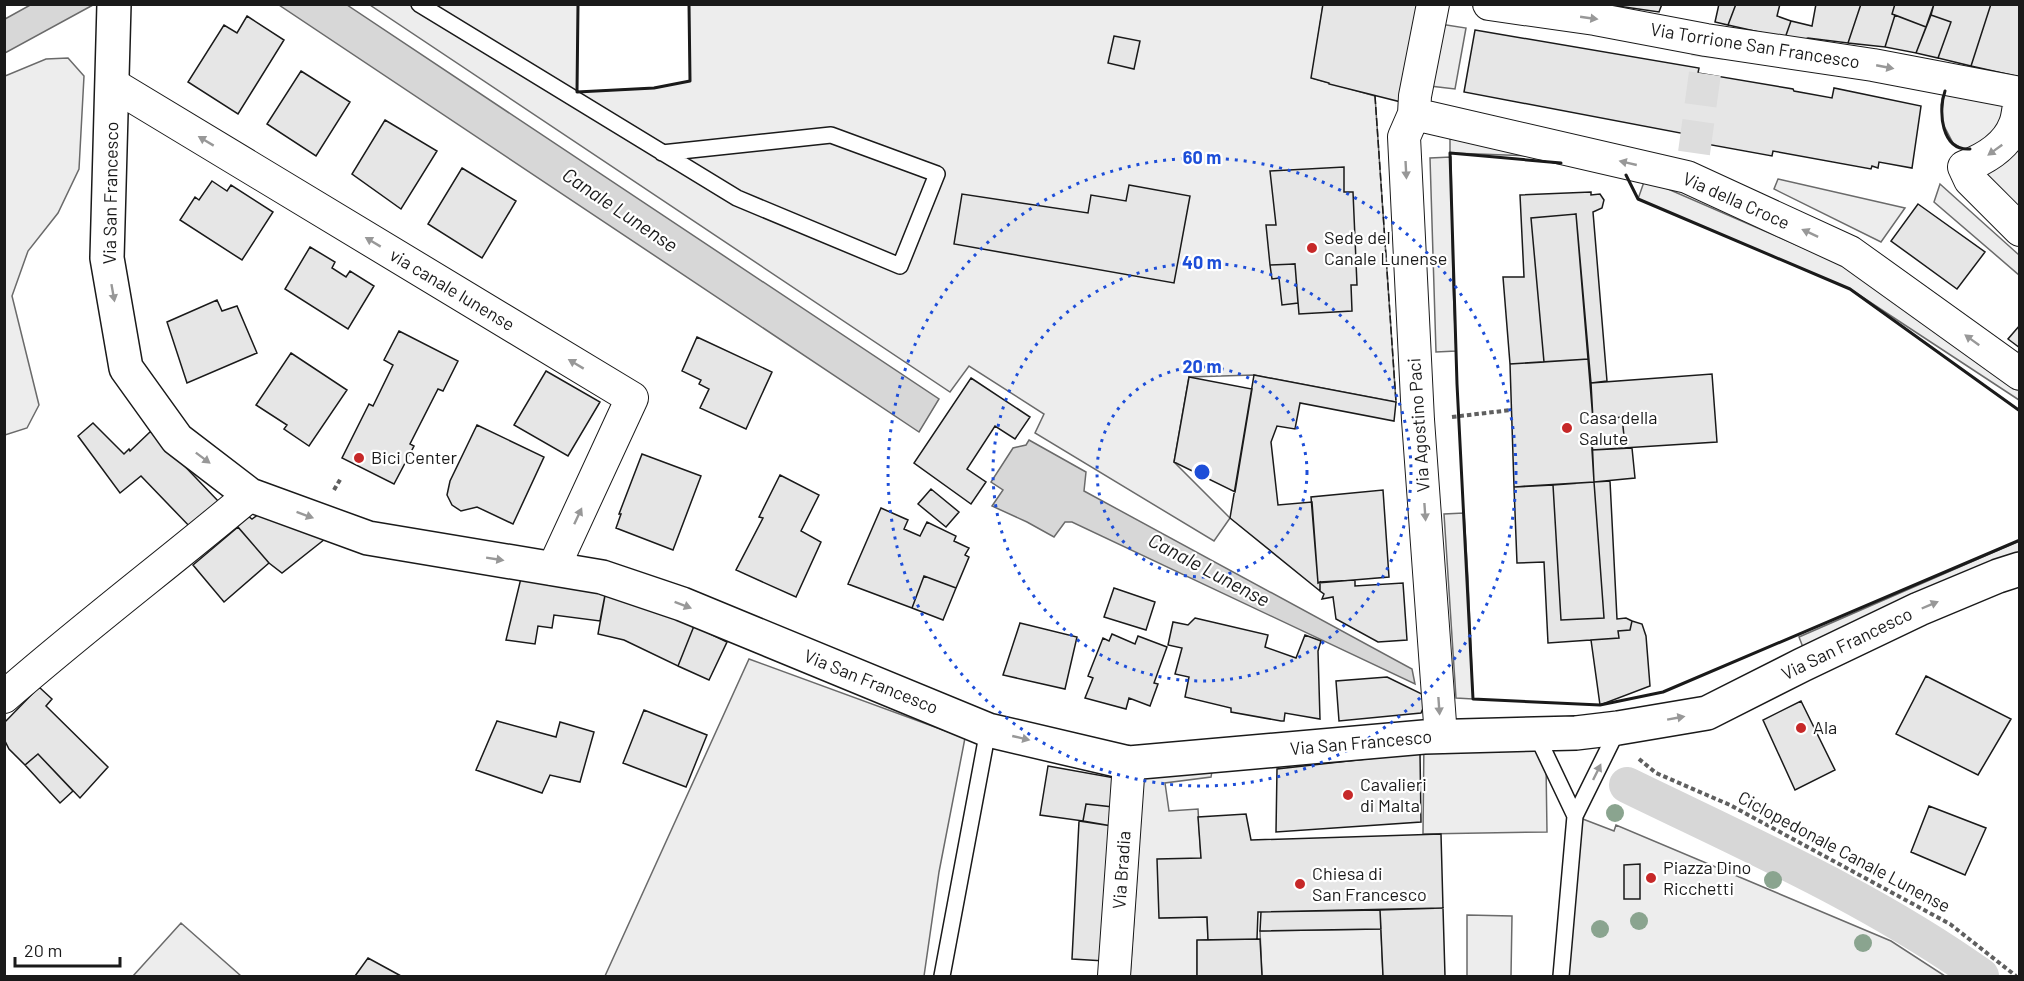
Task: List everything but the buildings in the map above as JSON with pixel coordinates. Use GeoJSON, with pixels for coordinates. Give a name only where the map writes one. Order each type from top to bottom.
{"type":"FeatureCollection","features":[{"type":"Feature","properties":{"kind":"street","name":"Via San Francesco"},"geometry":{"type":"LineString","coordinates":[[114,4],[107,258],[126,368],[177,439],[250,495],[368,538],[602,577],[682,604],[988,730],[1129,763],[1441,737],[1576,733],[1618,728],[1707,713],[1919,609],[2019,569]]}},
{"type":"Feature","properties":{"kind":"street"},"geometry":{"type":"LineString","coordinates":[[1414,114],[1415,96],[1433,4]]}},
{"type":"Feature","properties":{"kind":"street","name":"Via Torrione San Francesco"},"geometry":{"type":"LineString","coordinates":[[1489,4],[1874,65],[2019,93]]}},
{"type":"Feature","properties":{"kind":"street","name":"via canale lunense"},"geometry":{"type":"LineString","coordinates":[[112,84],[632,398],[553,569]]}},
{"type":"Feature","properties":{"kind":"street"},"geometry":{"type":"LineString","coordinates":[[2019,100],[2016,123],[2007,142],[1979,162],[1964,167],[1970,180],[2019,230]]}},
{"type":"Feature","properties":{"kind":"street","name":"Via della Croce"},"geometry":{"type":"LineString","coordinates":[[1414,114],[1687,177],[1850,252],[2019,374]]}},
{"type":"Feature","properties":{"kind":"street","name":"Via Agostino Paci"},"geometry":{"type":"LineString","coordinates":[[1414,114],[1404,137],[1418,420],[1441,737]]}},
{"type":"Feature","properties":{"kind":"street"},"geometry":{"type":"LineString","coordinates":[[4,697],[93,621],[250,495]]}},
{"type":"Feature","properties":{"kind":"street","name":"Via Bradia"},"geometry":{"type":"LineString","coordinates":[[1114,976],[1129,763]]}},
{"type":"Feature","properties":{"kind":"lane"},"geometry":{"type":"LineString","coordinates":[[419,4],[662,153],[737,198],[900,266],[937,174],[831,135],[662,153]]}},
{"type":"Feature","properties":{"kind":"lane"},"geometry":{"type":"LineString","coordinates":[[1561,976],[1575,816],[1618,728]]}},
{"type":"Feature","properties":{"kind":"lane"},"geometry":{"type":"LineString","coordinates":[[942,976],[988,730]]}},
{"type":"Feature","properties":{"kind":"lane"},"geometry":{"type":"LineString","coordinates":[[1536,734],[1575,816]]}},
{"type":"Feature","properties":{"kind":"path"},"geometry":{"type":"LineString","coordinates":[[1418,420],[1511,410]]}},
{"type":"Feature","properties":{"kind":"path","name":"Ciclopedonale Canale Lunense"},"geometry":{"type":"LineString","coordinates":[[1649,768],[1730,805],[1950,924],[2016,976]]}},
{"type":"Feature","properties":{"kind":"shaded area"},"geometry":{"type":"Polygon","coordinates":[[[370,5],[578,5],[577,92],[654,88],[690,81],[689,5],[1323,5],[1312,78],[1375,96],[1396,402],[1254,375],[1189,377],[1174,462],[1230,518],[1214,541],[1035,433],[1044,414],[969,366],[950,392],[370,5]]]}},
{"type":"Feature","properties":{"kind":"shaded area"},"geometry":{"type":"Polygon","coordinates":[[[1440,24],[1466,28],[1455,89],[1430,86],[1440,24]]]}},
{"type":"Feature","properties":{"kind":"shaded area"},"geometry":{"type":"Polygon","coordinates":[[[68,58],[84,76],[79,169],[58,213],[28,251],[12,296],[39,405],[27,428],[5,435],[5,76],[46,59],[68,58]]]}},
{"type":"Feature","properties":{"kind":"shaded area"},"geometry":{"type":"Polygon","coordinates":[[[2011,91],[2009,114],[1978,149],[1964,150],[1953,143],[1943,124],[1941,105],[1943,94],[2011,91]]]}},
{"type":"Feature","properties":{"kind":"shaded area"},"geometry":{"type":"Polygon","coordinates":[[[1450,132],[1534,156],[1450,153],[1450,132]]]}},
{"type":"Feature","properties":{"kind":"shaded area"},"geometry":{"type":"Polygon","coordinates":[[[2019,139],[2019,216],[1975,172],[2019,139]]]}},
{"type":"Feature","properties":{"kind":"shaded area"},"geometry":{"type":"Polygon","coordinates":[[[1451,157],[1456,351],[1436,352],[1430,158],[1451,157]]]}},
{"type":"Feature","properties":{"kind":"shaded area"},"geometry":{"type":"Polygon","coordinates":[[[1645,179],[1861,273],[2019,380],[2019,400],[1850,289],[1638,199],[1645,179]]]}},
{"type":"Feature","properties":{"kind":"shaded area"},"geometry":{"type":"Polygon","coordinates":[[[1778,179],[1905,208],[1881,242],[1774,189],[1778,179]]]}},
{"type":"Feature","properties":{"kind":"shaded area"},"geometry":{"type":"Polygon","coordinates":[[[1940,184],[2019,255],[2019,275],[1934,202],[1940,184]]]}},
{"type":"Feature","properties":{"kind":"shaded area"},"geometry":{"type":"Polygon","coordinates":[[[1464,513],[1473,699],[1456,698],[1444,514],[1464,513]]]}},
{"type":"Feature","properties":{"kind":"shaded area"},"geometry":{"type":"Polygon","coordinates":[[[2019,541],[2019,556],[1804,650],[1799,637],[2019,541]]]}},
{"type":"Feature","properties":{"kind":"shaded area"},"geometry":{"type":"Polygon","coordinates":[[[749,659],[965,738],[939,872],[924,976],[605,976],[749,659]]]}},
{"type":"Feature","properties":{"kind":"shaded area"},"geometry":{"type":"Polygon","coordinates":[[[1524,734],[1546,764],[1547,832],[1423,834],[1424,737],[1524,734]]]}},
{"type":"Feature","properties":{"kind":"shaded area"},"geometry":{"type":"Polygon","coordinates":[[[1213,765],[1211,777],[1165,783],[1169,811],[1198,809],[1201,858],[1160,918],[1207,917],[1208,940],[1197,941],[1197,976],[1130,976],[1144,770],[1213,765]]]}},
{"type":"Feature","properties":{"kind":"shaded area","name":"Piazza Dino Ricchetti"},"geometry":{"type":"Polygon","coordinates":[[[1575,816],[1614,831],[1616,825],[1891,941],[1945,976],[1561,976],[1575,816]]]}},
{"type":"Feature","properties":{"kind":"shaded area"},"geometry":{"type":"Polygon","coordinates":[[[1467,915],[1512,916],[1511,976],[1467,976],[1467,915]]]}},
{"type":"Feature","properties":{"kind":"shaded area"},"geometry":{"type":"Polygon","coordinates":[[[181,923],[241,976],[133,976],[181,923]]]}},
{"type":"Feature","properties":{"kind":"shaded area"},"geometry":{"type":"Polygon","coordinates":[[[1381,929],[1383,976],[1262,976],[1260,931],[1381,929]]]}},
{"type":"Feature","properties":{"kind":"water"},"geometry":{"type":"Polygon","coordinates":[[[32,4],[93,5],[5,53],[5,19],[32,4]]]}},
{"type":"Feature","properties":{"kind":"water","name":"Canale Lunense"},"geometry":{"type":"Polygon","coordinates":[[[279,5],[347,5],[939,399],[919,432],[279,5]]]}},
{"type":"Feature","properties":{"kind":"water","name":"Canale Lunense"},"geometry":{"type":"Polygon","coordinates":[[[1029,440],[1086,472],[1084,491],[1412,669],[1415,684],[1072,522],[1065,522],[1054,537],[992,506],[1003,490],[991,482],[1013,448],[1026,445],[1029,440]]]}},
{"type":"Feature","properties":{"kind":"waterway"},"geometry":{"type":"LineString","coordinates":[[1627,785],[1853,897],[1897,922],[1981,976]]}},
{"type":"Feature","properties":{"kind":"tunnel"},"geometry":{"type":"LineString","coordinates":[[1694,153],[1708,51]]}},
{"type":"Feature","properties":{"kind":"fence"},"geometry":{"type":"LineString","coordinates":[[1375,96],[1396,402]]}},
{"type":"Feature","properties":{"kind":"wall"},"geometry":{"type":"LineString","coordinates":[[578,4],[577,92],[654,88],[690,81],[689,4]]}},
{"type":"Feature","properties":{"kind":"wall"},"geometry":{"type":"LineString","coordinates":[[1945,91],[1942,109],[1944,128],[1953,144],[1960,148],[1970,149]]}},
{"type":"Feature","properties":{"kind":"wall"},"geometry":{"type":"LineString","coordinates":[[1561,163],[1450,153],[1457,384],[1473,699],[1600,705],[1663,692],[2020,540]]}},
{"type":"Feature","properties":{"kind":"wall"},"geometry":{"type":"LineString","coordinates":[[1626,175],[1638,199],[1850,289],[2020,411]]}},
{"type":"Feature","properties":{"kind":"place","name":"Sede del Canale Lunense"},"geometry":{"type":"Point","coordinates":[1312,248]}},
{"type":"Feature","properties":{"kind":"place","name":"Casa della Salute"},"geometry":{"type":"Point","coordinates":[1567,428]}},
{"type":"Feature","properties":{"kind":"place","name":"Bici Center"},"geometry":{"type":"Point","coordinates":[359,458]}},
{"type":"Feature","properties":{"kind":"place","name":"Ala"},"geometry":{"type":"Point","coordinates":[1801,728]}},
{"type":"Feature","properties":{"kind":"place","name":"Cavalieri di Malta"},"geometry":{"type":"Point","coordinates":[1348,795]}},
{"type":"Feature","properties":{"kind":"place","name":"Piazza Dino Ricchetti"},"geometry":{"type":"Point","coordinates":[1651,878]}},
{"type":"Feature","properties":{"kind":"place","name":"Chiesa di San Francesco"},"geometry":{"type":"Point","coordinates":[1300,884]}}]}
